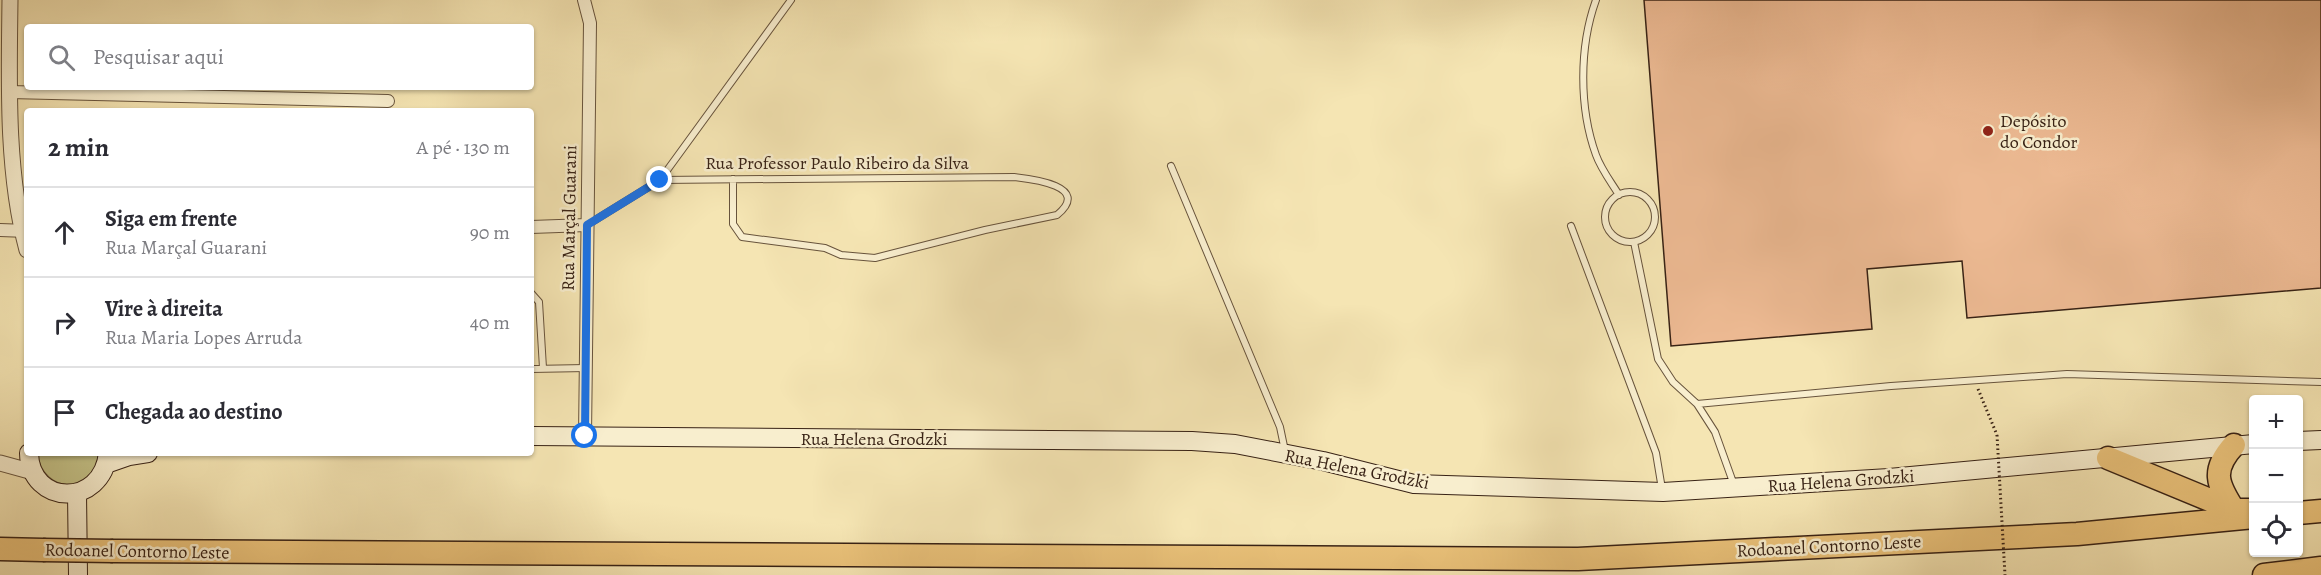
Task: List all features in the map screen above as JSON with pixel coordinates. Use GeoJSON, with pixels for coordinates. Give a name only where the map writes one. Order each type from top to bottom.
{"type":"FeatureCollection","features":[{"type":"Feature","properties":{"kind":"highway"},"geometry":{"type":"LineString","coordinates":[[2243,444],[2221,459],[2217,477],[2224,494],[2247,513]]}},
{"type":"Feature","properties":{"kind":"highway"},"geometry":{"type":"LineString","coordinates":[[2108,458],[2247,513]]}},
{"type":"Feature","properties":{"kind":"highway","name":"Rodoanel Contorno Leste"},"geometry":{"type":"LineString","coordinates":[[0,549],[1578,559],[2077,534],[2247,513]]}},
{"type":"Feature","properties":{"kind":"highway"},"geometry":{"type":"LineString","coordinates":[[2264,575],[2321,568]]}},
{"type":"Feature","properties":{"kind":"main road","name":"Rua Helena Grodzki"},"geometry":{"type":"LineString","coordinates":[[534,436],[1192,441],[1235,444],[1414,483],[1663,492],[2108,458],[2243,444]]}},
{"type":"Feature","properties":{"kind":"main road"},"geometry":{"type":"LineString","coordinates":[[2303,441],[2321,440]]}},
{"type":"Feature","properties":{"kind":"main road"},"geometry":{"type":"LineString","coordinates":[[30,456],[33,472],[49,489],[60,493],[77,493],[95,484],[107,459],[129,456]]}},
{"type":"Feature","properties":{"kind":"main road"},"geometry":{"type":"LineString","coordinates":[[77,493],[78,575]]}},
{"type":"Feature","properties":{"kind":"street"},"geometry":{"type":"LineString","coordinates":[[0,230],[24,231],[9,92],[10,0]]}},
{"type":"Feature","properties":{"kind":"street","name":"Rua Marçal Guarani"},"geometry":{"type":"LineString","coordinates":[[584,0],[590,23],[585,436]]}},
{"type":"Feature","properties":{"kind":"street"},"geometry":{"type":"LineString","coordinates":[[9,92],[388,101]]}},
{"type":"Feature","properties":{"kind":"street"},"geometry":{"type":"LineString","coordinates":[[534,227],[587,225]]}},
{"type":"Feature","properties":{"kind":"street"},"geometry":{"type":"LineString","coordinates":[[2,463],[24,450]]}},
{"type":"Feature","properties":{"kind":"street"},"geometry":{"type":"LineString","coordinates":[[2,463],[33,472]]}},
{"type":"Feature","properties":{"kind":"lane"},"geometry":{"type":"LineString","coordinates":[[587,225],[660,180],[791,0]]}},
{"type":"Feature","properties":{"kind":"lane"},"geometry":{"type":"LineString","coordinates":[[1596,0],[1588,20],[1584,56],[1586,118],[1596,156],[1620,195]]}},
{"type":"Feature","properties":{"kind":"lane"},"geometry":{"type":"LineString","coordinates":[[1171,166],[1280,427],[1286,454]]}},
{"type":"Feature","properties":{"kind":"lane","name":"Rua Professor Paulo Ribeiro da Silva"},"geometry":{"type":"LineString","coordinates":[[660,180],[733,179],[1014,177],[1052,182],[1062,189],[1066,198],[1064,209],[1057,215],[985,230],[875,258],[841,255],[825,248],[742,237],[733,225],[733,179]]}},
{"type":"Feature","properties":{"kind":"lane"},"geometry":{"type":"LineString","coordinates":[[1635,192],[1649,200],[1653,206],[1655,222],[1653,229],[1641,240],[1634,242],[1619,239],[1608,228],[1605,213],[1608,205],[1620,195],[1635,192]]}},
{"type":"Feature","properties":{"kind":"lane"},"geometry":{"type":"LineString","coordinates":[[1571,226],[1656,453],[1663,492]]}},
{"type":"Feature","properties":{"kind":"lane"},"geometry":{"type":"LineString","coordinates":[[1634,242],[1658,359],[1673,382],[1697,404],[1715,432],[1736,488]]}},
{"type":"Feature","properties":{"kind":"lane"},"geometry":{"type":"LineString","coordinates":[[534,296],[539,302],[543,368]]}},
{"type":"Feature","properties":{"kind":"lane"},"geometry":{"type":"LineString","coordinates":[[534,369],[586,368]]}},
{"type":"Feature","properties":{"kind":"lane"},"geometry":{"type":"LineString","coordinates":[[1697,404],[2067,374],[2321,382]]}},
{"type":"Feature","properties":{"kind":"path"},"geometry":{"type":"LineString","coordinates":[[1974,380],[1997,435],[2005,575]]}},
{"type":"Feature","properties":{"kind":"shaded area"},"geometry":{"type":"Polygon","coordinates":[[[38,456],[99,456],[97,467],[81,483],[70,485],[59,483],[49,477],[41,467],[38,456]]]}},
{"type":"Feature","properties":{"kind":"building","name":"Depósito do Condor"},"geometry":{"type":"Polygon","coordinates":[[[1644,0],[2321,0],[2321,288],[1967,318],[1962,261],[1867,269],[1872,329],[1671,346],[1644,0]]]}},
{"type":"Feature","properties":{"kind":"place","name":"Depósito do Condor"},"geometry":{"type":"Point","coordinates":[1988,131]}},
{"type":"Feature","properties":{"kind":"route"},"geometry":{"type":"LineString","coordinates":[[585,436],[587,225],[660,180]]}}]}
